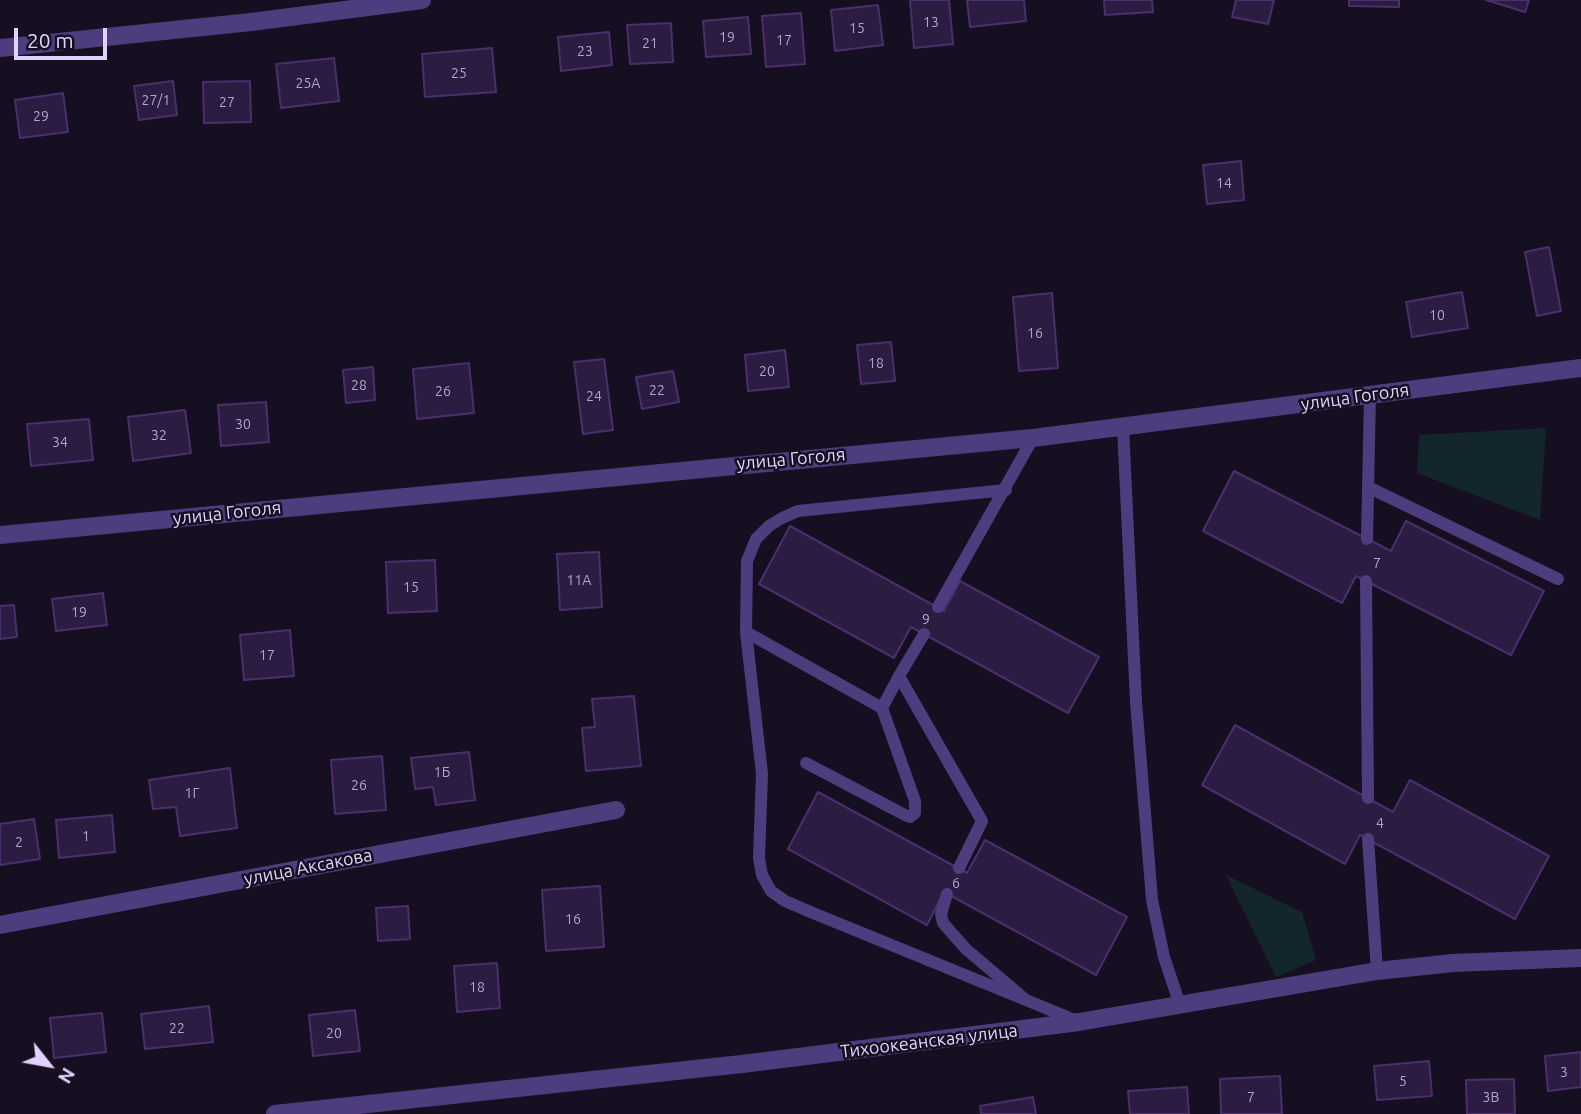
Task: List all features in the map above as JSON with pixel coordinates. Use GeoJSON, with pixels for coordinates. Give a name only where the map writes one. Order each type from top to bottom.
{"type":"FeatureCollection","features":[{"type":"Feature","properties":{"kind":"street"},"geometry":{"type":"LineString","coordinates":[[0,48],[251,22],[422,0]]}},
{"type":"Feature","properties":{"kind":"street","name":"улица Гоголя"},"geometry":{"type":"LineString","coordinates":[[0,535],[1033,438],[1581,368]]}},
{"type":"Feature","properties":{"kind":"street","name":"улица Аксакова"},"geometry":{"type":"LineString","coordinates":[[0,925],[616,810]]}},
{"type":"Feature","properties":{"kind":"street","name":"Тихоокеанская улица"},"geometry":{"type":"LineString","coordinates":[[275,1114],[729,1066],[1079,1022],[1377,971],[1453,963],[1581,958]]}},
{"type":"Feature","properties":{"kind":"lane"},"geometry":{"type":"LineString","coordinates":[[1367,539],[1370,395]]}},
{"type":"Feature","properties":{"kind":"lane"},"geometry":{"type":"LineString","coordinates":[[1123,427],[1136,702],[1152,900],[1164,957],[1180,1004]]}},
{"type":"Feature","properties":{"kind":"lane"},"geometry":{"type":"LineString","coordinates":[[938,607],[1033,438]]}},
{"type":"Feature","properties":{"kind":"lane"},"geometry":{"type":"LineString","coordinates":[[1370,488],[1558,579]]}},
{"type":"Feature","properties":{"kind":"lane"},"geometry":{"type":"LineString","coordinates":[[1006,490],[798,511],[782,519],[756,539],[747,561],[746,632],[762,774],[759,858],[762,875],[771,891],[785,901],[1079,1022]]}},
{"type":"Feature","properties":{"kind":"lane"},"geometry":{"type":"LineString","coordinates":[[1366,581],[1368,798]]}},
{"type":"Feature","properties":{"kind":"lane"},"geometry":{"type":"LineString","coordinates":[[746,632],[882,708],[915,801],[914,815],[905,816],[806,763]]}},
{"type":"Feature","properties":{"kind":"lane"},"geometry":{"type":"LineString","coordinates":[[882,708],[924,634]]}},
{"type":"Feature","properties":{"kind":"lane"},"geometry":{"type":"LineString","coordinates":[[900,676],[982,821],[959,868]]}},
{"type":"Feature","properties":{"kind":"lane"},"geometry":{"type":"LineString","coordinates":[[1368,839],[1377,971]]}},
{"type":"Feature","properties":{"kind":"lane"},"geometry":{"type":"LineString","coordinates":[[947,894],[941,914],[947,928],[966,949],[1026,1000]]}},
{"type":"Feature","properties":{"kind":"green space"},"geometry":{"type":"Polygon","coordinates":[[[1546,428],[1540,520],[1417,473],[1419,435],[1546,428]]]}},
{"type":"Feature","properties":{"kind":"green space"},"geometry":{"type":"Polygon","coordinates":[[[1226,875],[1302,912],[1316,960],[1276,977],[1226,875]]]}},
{"type":"Feature","properties":{"kind":"building"},"geometry":{"type":"Polygon","coordinates":[[[910,0],[949,0],[953,44],[914,48],[910,0]]]}},
{"type":"Feature","properties":{"kind":"building"},"geometry":{"type":"Polygon","coordinates":[[[967,0],[1024,0],[1026,21],[970,27],[967,0]]]}},
{"type":"Feature","properties":{"kind":"building"},"geometry":{"type":"Polygon","coordinates":[[[1104,0],[1152,0],[1153,12],[1105,15],[1104,0]]]}},
{"type":"Feature","properties":{"kind":"building"},"geometry":{"type":"Polygon","coordinates":[[[1236,0],[1274,0],[1268,24],[1232,17],[1236,0]]]}},
{"type":"Feature","properties":{"kind":"building"},"geometry":{"type":"Polygon","coordinates":[[[1349,0],[1399,0],[1399,7],[1349,6],[1349,0]]]}},
{"type":"Feature","properties":{"kind":"building"},"geometry":{"type":"Polygon","coordinates":[[[1486,0],[1529,0],[1525,12],[1486,0]]]}},
{"type":"Feature","properties":{"kind":"building"},"geometry":{"type":"Polygon","coordinates":[[[878,5],[883,45],[835,51],[831,10],[878,5]]]}},
{"type":"Feature","properties":{"kind":"building"},"geometry":{"type":"Polygon","coordinates":[[[801,13],[805,64],[766,67],[762,16],[801,13]]]}},
{"type":"Feature","properties":{"kind":"building"},"geometry":{"type":"Polygon","coordinates":[[[748,17],[751,54],[706,57],[703,21],[748,17]]]}},
{"type":"Feature","properties":{"kind":"building"},"geometry":{"type":"Polygon","coordinates":[[[671,23],[673,62],[630,64],[627,25],[671,23]]]}},
{"type":"Feature","properties":{"kind":"building"},"geometry":{"type":"Polygon","coordinates":[[[609,32],[612,65],[561,71],[558,37],[609,32]]]}},
{"type":"Feature","properties":{"kind":"building"},"geometry":{"type":"Polygon","coordinates":[[[492,48],[496,92],[425,97],[422,54],[492,48]]]}},
{"type":"Feature","properties":{"kind":"building"},"geometry":{"type":"Polygon","coordinates":[[[334,58],[339,101],[281,108],[276,64],[334,58]]]}},
{"type":"Feature","properties":{"kind":"building"},"geometry":{"type":"Polygon","coordinates":[[[173,81],[177,115],[139,120],[134,86],[173,81]]]}},
{"type":"Feature","properties":{"kind":"building"},"geometry":{"type":"Polygon","coordinates":[[[250,81],[251,122],[204,123],[203,82],[250,81]]]}},
{"type":"Feature","properties":{"kind":"building"},"geometry":{"type":"Polygon","coordinates":[[[63,93],[68,132],[20,138],[15,100],[63,93]]]}},
{"type":"Feature","properties":{"kind":"building"},"geometry":{"type":"Polygon","coordinates":[[[1241,161],[1244,200],[1207,204],[1203,165],[1241,161]]]}},
{"type":"Feature","properties":{"kind":"building"},"geometry":{"type":"Polygon","coordinates":[[[1549,247],[1561,311],[1537,316],[1525,252],[1549,247]]]}},
{"type":"Feature","properties":{"kind":"building"},"geometry":{"type":"Polygon","coordinates":[[[1462,292],[1468,328],[1412,337],[1406,302],[1462,292]]]}},
{"type":"Feature","properties":{"kind":"building"},"geometry":{"type":"Polygon","coordinates":[[[1052,293],[1058,368],[1019,371],[1013,297],[1052,293]]]}},
{"type":"Feature","properties":{"kind":"building"},"geometry":{"type":"Polygon","coordinates":[[[891,342],[895,381],[861,384],[857,345],[891,342]]]}},
{"type":"Feature","properties":{"kind":"building"},"geometry":{"type":"Polygon","coordinates":[[[785,350],[789,387],[748,391],[745,355],[785,350]]]}},
{"type":"Feature","properties":{"kind":"building"},"geometry":{"type":"Polygon","coordinates":[[[604,359],[613,430],[583,434],[574,362],[604,359]]]}},
{"type":"Feature","properties":{"kind":"building"},"geometry":{"type":"Polygon","coordinates":[[[469,363],[474,413],[417,419],[413,369],[469,363]]]}},
{"type":"Feature","properties":{"kind":"building"},"geometry":{"type":"Polygon","coordinates":[[[373,367],[375,400],[346,403],[343,370],[373,367]]]}},
{"type":"Feature","properties":{"kind":"building"},"geometry":{"type":"Polygon","coordinates":[[[673,371],[679,402],[642,409],[636,377],[673,371]]]}},
{"type":"Feature","properties":{"kind":"building"},"geometry":{"type":"Polygon","coordinates":[[[266,402],[269,442],[221,446],[218,405],[266,402]]]}},
{"type":"Feature","properties":{"kind":"building"},"geometry":{"type":"Polygon","coordinates":[[[185,410],[191,453],[133,461],[128,417],[185,410]]]}},
{"type":"Feature","properties":{"kind":"building"},"geometry":{"type":"Polygon","coordinates":[[[89,419],[93,460],[31,466],[27,424],[89,419]]]}},
{"type":"Feature","properties":{"kind":"building"},"geometry":{"type":"Polygon","coordinates":[[[1234,471],[1391,551],[1406,521],[1544,591],[1511,655],[1356,576],[1342,603],[1203,531],[1234,471]]]}},
{"type":"Feature","properties":{"kind":"building"},"geometry":{"type":"Polygon","coordinates":[[[790,526],[944,611],[960,581],[1099,657],[1068,713],[911,627],[894,658],[759,584],[790,526]]]}},
{"type":"Feature","properties":{"kind":"building"},"geometry":{"type":"Polygon","coordinates":[[[599,552],[602,607],[560,610],[557,554],[599,552]]]}},
{"type":"Feature","properties":{"kind":"building"},"geometry":{"type":"Polygon","coordinates":[[[435,560],[437,611],[388,613],[386,562],[435,560]]]}},
{"type":"Feature","properties":{"kind":"building"},"geometry":{"type":"Polygon","coordinates":[[[103,593],[107,625],[56,631],[52,599],[103,593]]]}},
{"type":"Feature","properties":{"kind":"building"},"geometry":{"type":"Polygon","coordinates":[[[14,605],[17,637],[0,639],[0,606],[14,605]]]}},
{"type":"Feature","properties":{"kind":"building"},"geometry":{"type":"Polygon","coordinates":[[[290,630],[294,676],[244,680],[240,635],[290,630]]]}},
{"type":"Feature","properties":{"kind":"building"},"geometry":{"type":"Polygon","coordinates":[[[634,696],[641,766],[586,771],[582,728],[595,727],[592,699],[634,696]]]}},
{"type":"Feature","properties":{"kind":"building"},"geometry":{"type":"Polygon","coordinates":[[[1235,725],[1393,812],[1410,780],[1549,856],[1515,919],[1360,835],[1345,864],[1202,785],[1235,725]]]}},
{"type":"Feature","properties":{"kind":"building"},"geometry":{"type":"Polygon","coordinates":[[[469,752],[475,800],[436,805],[433,787],[415,789],[411,758],[469,752]]]}},
{"type":"Feature","properties":{"kind":"building"},"geometry":{"type":"Polygon","coordinates":[[[382,756],[386,810],[335,814],[331,760],[382,756]]]}},
{"type":"Feature","properties":{"kind":"building"},"geometry":{"type":"Polygon","coordinates":[[[230,768],[237,828],[180,836],[176,807],[153,809],[149,780],[230,768]]]}},
{"type":"Feature","properties":{"kind":"building"},"geometry":{"type":"Polygon","coordinates":[[[818,792],[967,873],[985,840],[1127,917],[1096,975],[944,892],[927,925],[788,849],[818,792]]]}},
{"type":"Feature","properties":{"kind":"building"},"geometry":{"type":"Polygon","coordinates":[[[112,815],[115,852],[59,858],[56,820],[112,815]]]}},
{"type":"Feature","properties":{"kind":"building"},"geometry":{"type":"Polygon","coordinates":[[[34,819],[40,859],[0,865],[0,824],[34,819]]]}},
{"type":"Feature","properties":{"kind":"building"},"geometry":{"type":"Polygon","coordinates":[[[600,886],[604,947],[546,951],[542,890],[600,886]]]}},
{"type":"Feature","properties":{"kind":"building"},"geometry":{"type":"Polygon","coordinates":[[[408,906],[410,939],[378,941],[376,908],[408,906]]]}},
{"type":"Feature","properties":{"kind":"building"},"geometry":{"type":"Polygon","coordinates":[[[497,963],[500,1008],[457,1012],[454,966],[497,963]]]}},
{"type":"Feature","properties":{"kind":"building"},"geometry":{"type":"Polygon","coordinates":[[[209,1006],[213,1042],[145,1049],[141,1014],[209,1006]]]}},
{"type":"Feature","properties":{"kind":"building"},"geometry":{"type":"Polygon","coordinates":[[[355,1010],[360,1051],[313,1056],[309,1015],[355,1010]]]}},
{"type":"Feature","properties":{"kind":"building"},"geometry":{"type":"Polygon","coordinates":[[[102,1013],[106,1052],[54,1058],[50,1018],[102,1013]]]}},
{"type":"Feature","properties":{"kind":"building"},"geometry":{"type":"Polygon","coordinates":[[[1581,1052],[1581,1087],[1548,1091],[1545,1056],[1581,1052]]]}},
{"type":"Feature","properties":{"kind":"building"},"geometry":{"type":"Polygon","coordinates":[[[1429,1061],[1432,1096],[1377,1100],[1374,1066],[1429,1061]]]}},
{"type":"Feature","properties":{"kind":"building"},"geometry":{"type":"Polygon","coordinates":[[[1280,1076],[1282,1114],[1221,1114],[1220,1079],[1280,1076]]]}},
{"type":"Feature","properties":{"kind":"building"},"geometry":{"type":"Polygon","coordinates":[[[1514,1079],[1515,1114],[1467,1114],[1466,1080],[1514,1079]]]}},
{"type":"Feature","properties":{"kind":"building"},"geometry":{"type":"Polygon","coordinates":[[[1187,1087],[1189,1114],[1130,1114],[1128,1091],[1187,1087]]]}},
{"type":"Feature","properties":{"kind":"building"},"geometry":{"type":"Polygon","coordinates":[[[1033,1097],[1036,1114],[981,1114],[980,1106],[1033,1097]]]}}]}
